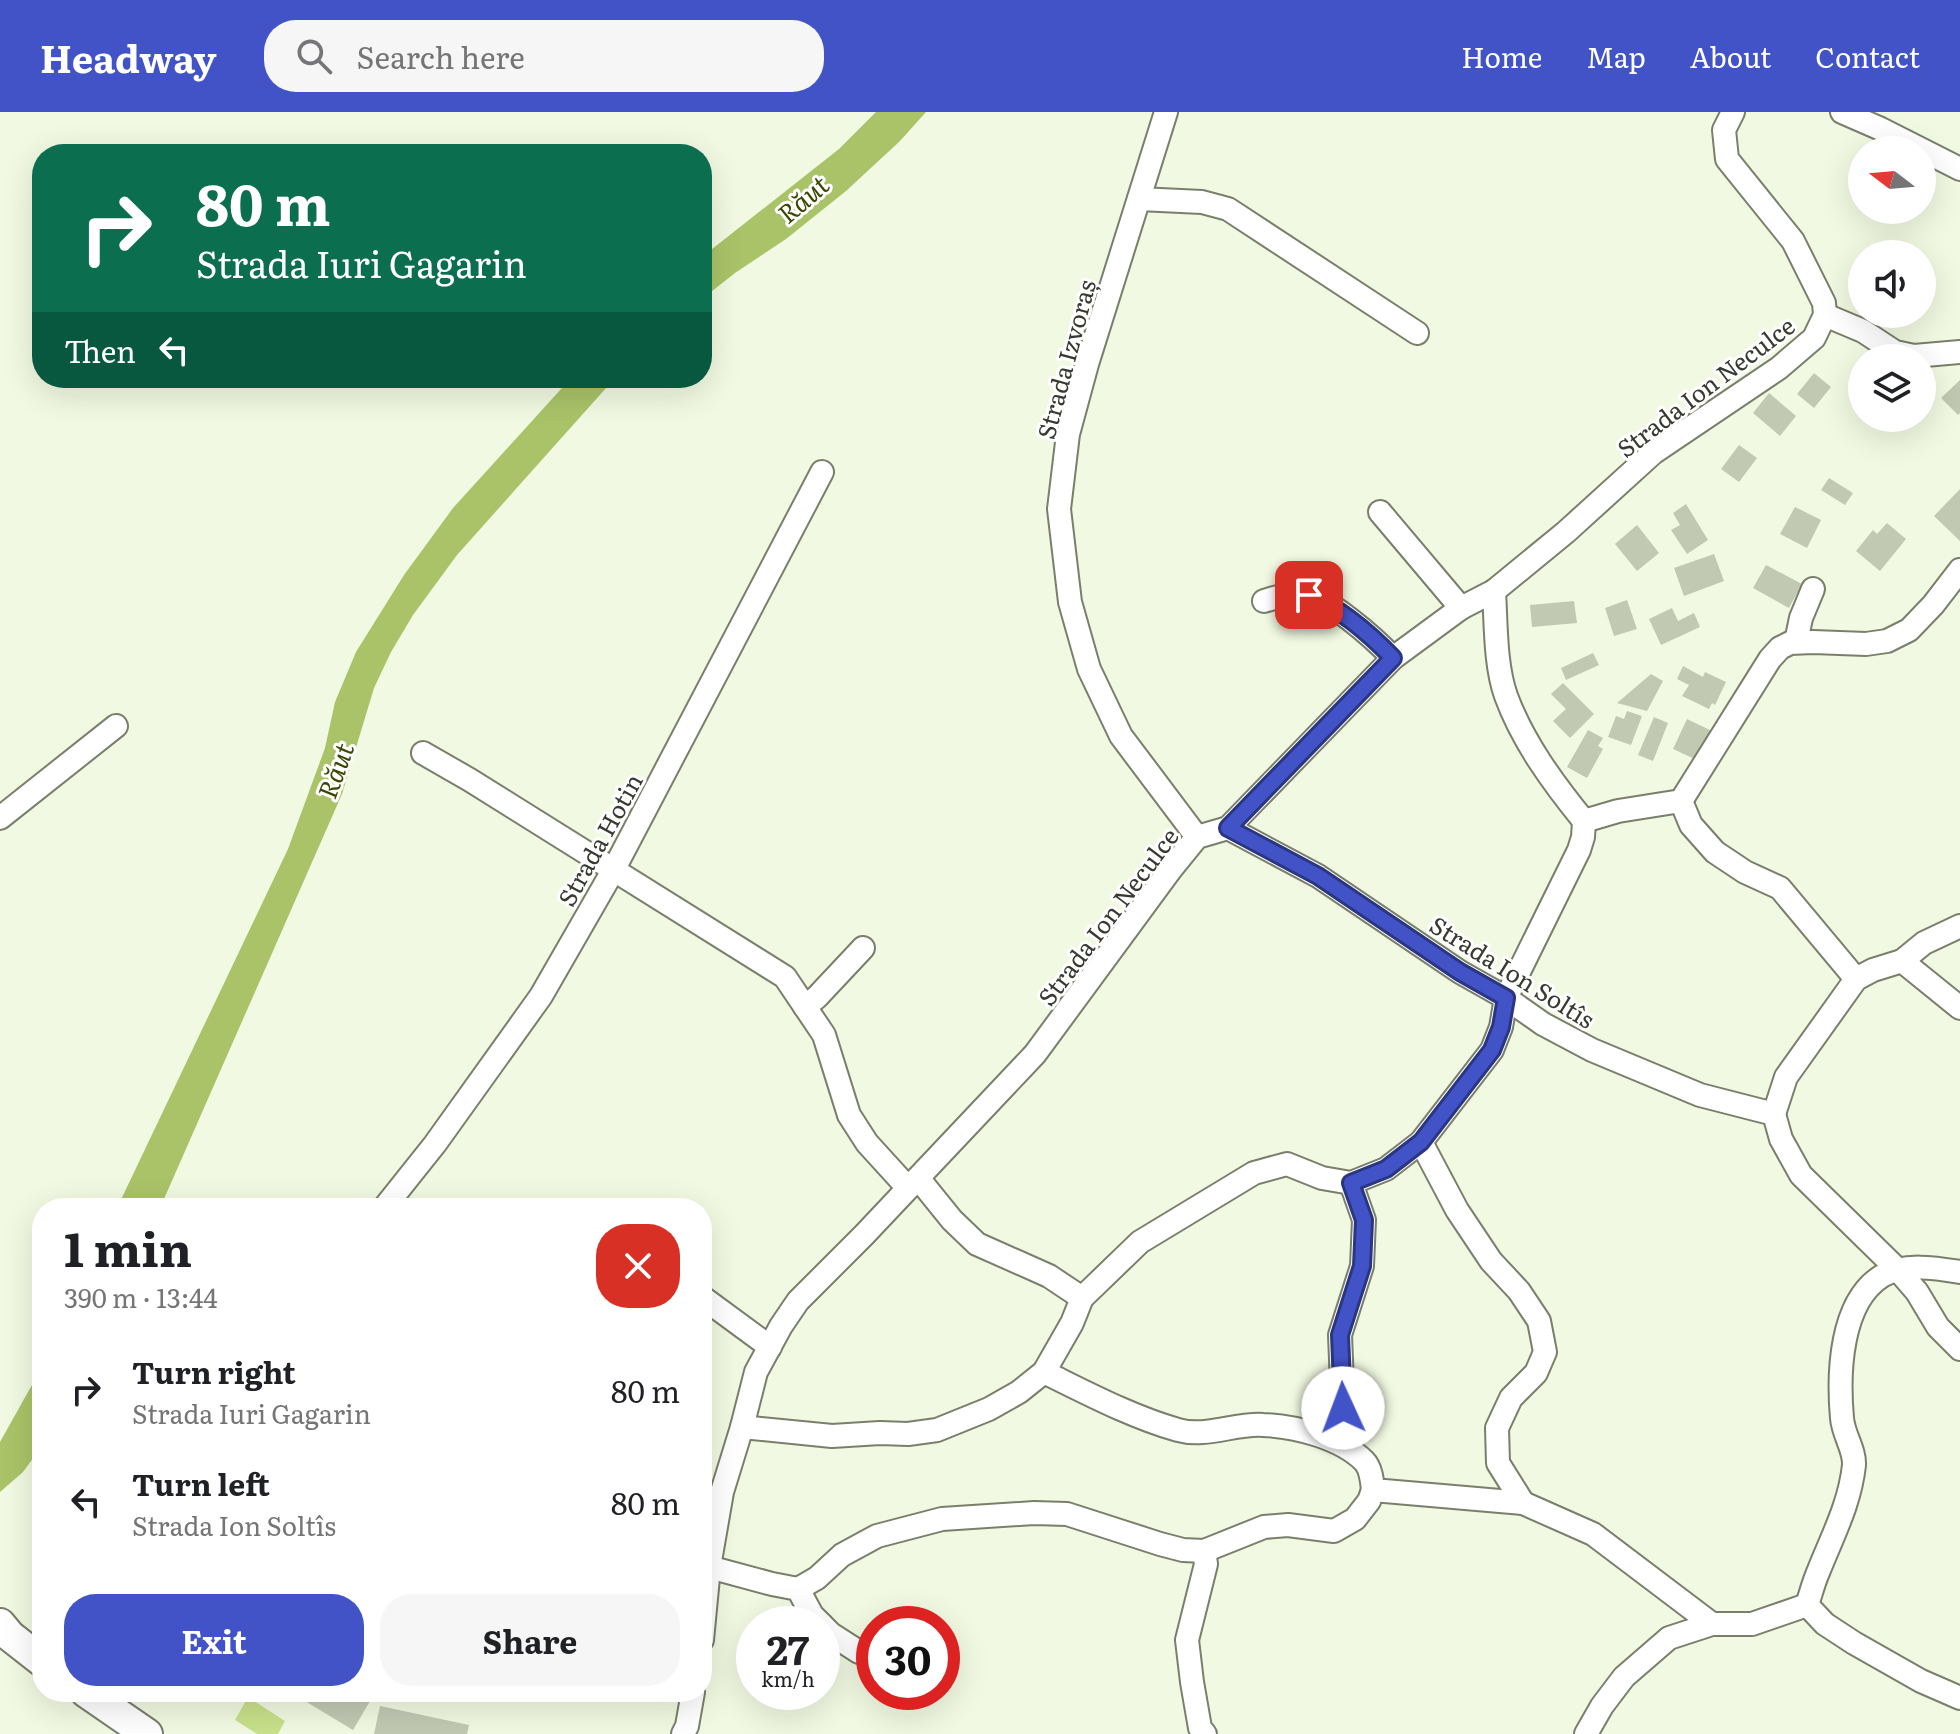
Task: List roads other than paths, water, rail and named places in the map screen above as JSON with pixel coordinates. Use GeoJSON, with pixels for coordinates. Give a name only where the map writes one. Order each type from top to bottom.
{"type":"FeatureCollection","features":[{"type":"Feature","properties":{"kind":"main road"},"geometry":{"type":"LineString","coordinates":[[0,1625],[32,1653]]}},
{"type":"Feature","properties":{"kind":"main road"},"geometry":{"type":"LineString","coordinates":[[101,1702],[147,1734]]}},
{"type":"Feature","properties":{"kind":"street","name":"Strada Izvoraș"},"geometry":{"type":"LineString","coordinates":[[1166,112],[1068,434],[1059,509],[1070,602],[1089,669],[1121,736],[1197,837]]}},
{"type":"Feature","properties":{"kind":"street","name":"Strada Ion Neculce"},"geometry":{"type":"LineString","coordinates":[[712,1495],[742,1427],[756,1372],[798,1301],[1035,1054],[1197,837],[1228,828],[1393,658],[1461,608],[1494,591],[1566,532],[1653,453],[1779,368],[1814,338],[1825,315],[1824,303],[1793,241],[1727,159],[1724,130],[1733,112]]}},
{"type":"Feature","properties":{"kind":"street"},"geometry":{"type":"LineString","coordinates":[[1842,112],[1960,169]]}},
{"type":"Feature","properties":{"kind":"street"},"geometry":{"type":"LineString","coordinates":[[1139,199],[1202,202],[1228,209],[1417,333]]}},
{"type":"Feature","properties":{"kind":"street"},"geometry":{"type":"LineString","coordinates":[[1825,315],[1863,331],[1895,352],[1914,356],[1960,352]]}},
{"type":"Feature","properties":{"kind":"street","name":"Strada Hotin"},"geometry":{"type":"LineString","coordinates":[[392,1198],[435,1144],[541,996],[614,869],[822,472]]}},
{"type":"Feature","properties":{"kind":"street"},"geometry":{"type":"LineString","coordinates":[[1380,512],[1461,608]]}},
{"type":"Feature","properties":{"kind":"street"},"geometry":{"type":"LineString","coordinates":[[1584,821],[1618,811],[1681,801],[1770,659],[1780,648],[1796,642],[1866,644],[1887,641],[1909,630],[1960,570]]}},
{"type":"Feature","properties":{"kind":"street"},"geometry":{"type":"LineString","coordinates":[[1796,642],[1801,618],[1813,589]]}},
{"type":"Feature","properties":{"kind":"street"},"geometry":{"type":"LineString","coordinates":[[742,1427],[832,1436],[908,1434],[937,1430],[989,1409],[1019,1392],[1044,1372],[1072,1323],[1082,1298],[1140,1242],[1254,1173],[1287,1164],[1322,1178],[1351,1183],[1386,1169],[1421,1142],[1492,1050],[1501,1027],[1506,998],[1583,837],[1584,821],[1550,779],[1505,694],[1494,591]]}},
{"type":"Feature","properties":{"kind":"street"},"geometry":{"type":"LineString","coordinates":[[1264,601],[1299,592],[1327,603],[1378,642],[1393,658]]}},
{"type":"Feature","properties":{"kind":"street"},"geometry":{"type":"LineString","coordinates":[[0,818],[116,726]]}},
{"type":"Feature","properties":{"kind":"street"},"geometry":{"type":"LineString","coordinates":[[423,753],[785,977],[824,1035],[849,1115],[867,1143],[977,1244],[1049,1276],[1082,1298]]}},
{"type":"Feature","properties":{"kind":"street"},"geometry":{"type":"LineString","coordinates":[[1681,801],[1691,825],[1715,852],[1745,872],[1780,888],[1856,979]]}},
{"type":"Feature","properties":{"kind":"street","name":"Strada Ion Soltîs"},"geometry":{"type":"LineString","coordinates":[[1228,828],[1318,876],[1460,972],[1543,1024],[1592,1050],[1700,1095],[1774,1114]]}},
{"type":"Feature","properties":{"kind":"street"},"geometry":{"type":"LineString","coordinates":[[1960,926],[1924,943],[1902,961],[1856,979],[1786,1077],[1774,1114],[1781,1139],[1801,1175],[1898,1270],[1917,1292],[1938,1327],[1960,1349]]}},
{"type":"Feature","properties":{"kind":"street"},"geometry":{"type":"LineString","coordinates":[[805,1007],[863,948]]}},
{"type":"Feature","properties":{"kind":"street"},"geometry":{"type":"LineString","coordinates":[[1902,961],[1960,1008]]}},
{"type":"Feature","properties":{"kind":"street"},"geometry":{"type":"LineString","coordinates":[[1421,1142],[1457,1210],[1491,1261],[1519,1291],[1539,1321],[1545,1352],[1536,1373],[1511,1398],[1497,1428],[1498,1463],[1523,1503]]}},
{"type":"Feature","properties":{"kind":"street"},"geometry":{"type":"LineString","coordinates":[[1330,1438],[1343,1408],[1340,1335],[1362,1266],[1364,1220],[1351,1183]]}},
{"type":"Feature","properties":{"kind":"street"},"geometry":{"type":"LineString","coordinates":[[1807,1605],[1846,1505],[1854,1462],[1842,1422],[1840,1375],[1851,1317],[1865,1289],[1883,1275],[1898,1270],[1940,1268],[1960,1272]]}},
{"type":"Feature","properties":{"kind":"street"},"geometry":{"type":"LineString","coordinates":[[712,1304],[770,1347]]}},
{"type":"Feature","properties":{"kind":"street"},"geometry":{"type":"LineString","coordinates":[[712,1568],[798,1589],[817,1578],[842,1555],[877,1536],[942,1519],[993,1514],[1067,1514],[1160,1544],[1204,1551],[1264,1527],[1288,1525],[1334,1531],[1355,1519],[1369,1501],[1373,1490],[1372,1476],[1366,1462],[1330,1438],[1262,1424],[1207,1432],[1181,1431],[1044,1372]]}},
{"type":"Feature","properties":{"kind":"street"},"geometry":{"type":"LineString","coordinates":[[1373,1490],[1523,1503],[1593,1534],[1712,1624]]}},
{"type":"Feature","properties":{"kind":"street"},"geometry":{"type":"LineString","coordinates":[[1204,1551],[1206,1564],[1187,1640],[1200,1728],[1205,1734]]}},
{"type":"Feature","properties":{"kind":"street"},"geometry":{"type":"LineString","coordinates":[[798,1589],[807,1606]]}},
{"type":"Feature","properties":{"kind":"street"},"geometry":{"type":"LineString","coordinates":[[1586,1734],[1624,1677],[1669,1638],[1712,1624],[1752,1624],[1807,1605]]}},
{"type":"Feature","properties":{"kind":"street"},"geometry":{"type":"LineString","coordinates":[[1807,1605],[1825,1624],[1854,1643],[1921,1681],[1960,1698]]}},
{"type":"Feature","properties":{"kind":"street"},"geometry":{"type":"LineString","coordinates":[[692,1731],[693,1702]]}},
{"type":"Feature","properties":{"kind":"water","name":"Răut"},"geometry":{"type":"Polygon","coordinates":[[[876,112],[926,112],[846,191],[786,239],[712,291],[712,249],[839,149],[876,112]]]}},
{"type":"Feature","properties":{"kind":"water","name":"Răut"},"geometry":{"type":"Polygon","coordinates":[[[562,388],[606,388],[457,555],[413,615],[374,688],[342,794],[164,1198],[122,1198],[288,849],[325,748],[335,702],[356,652],[404,575],[453,508],[562,388]]]}},
{"type":"Feature","properties":{"kind":"water"},"geometry":{"type":"Polygon","coordinates":[[[32,1385],[32,1460],[0,1492],[0,1442],[32,1385]]]}}]}
